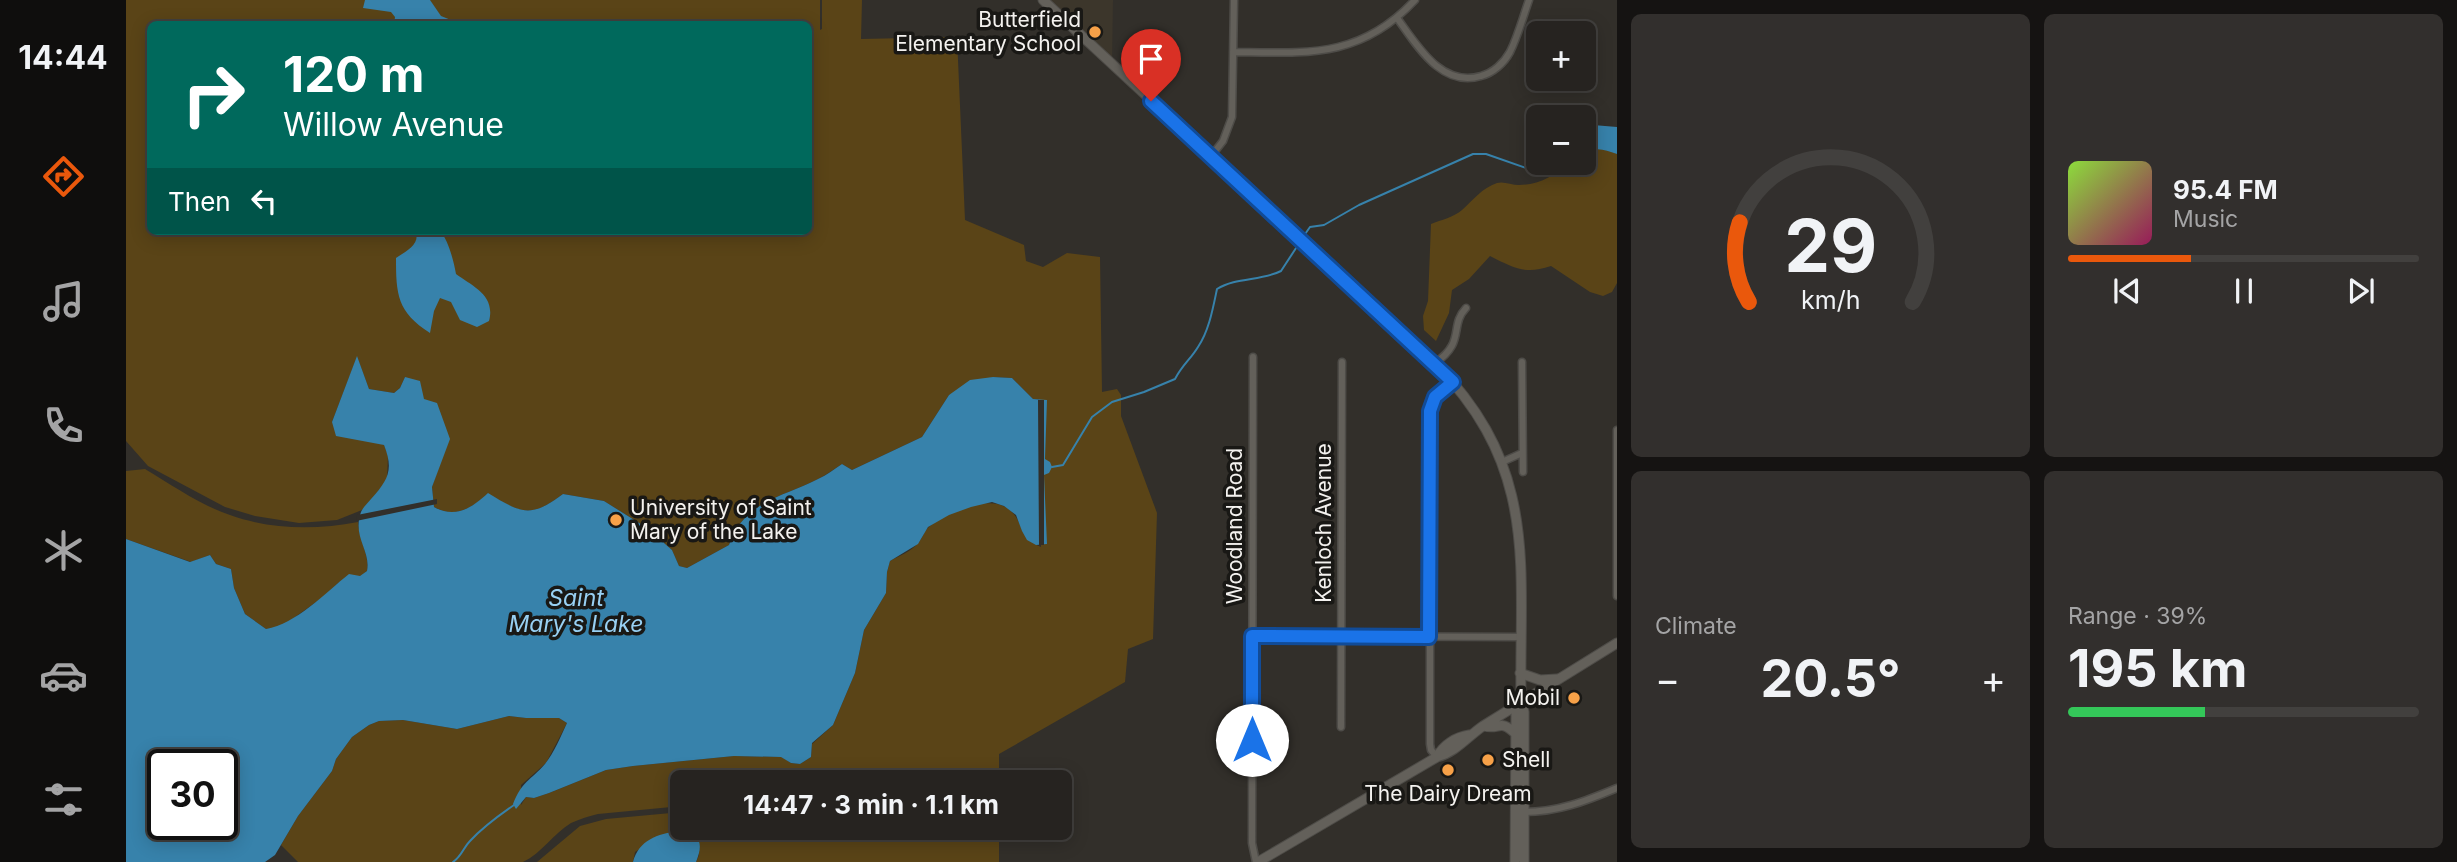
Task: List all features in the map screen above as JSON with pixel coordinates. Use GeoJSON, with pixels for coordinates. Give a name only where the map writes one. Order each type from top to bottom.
{"type":"FeatureCollection","features":[{"type":"Feature","properties":{"kind":"main road"},"geometry":{"type":"LineString","coordinates":[[1043,0],[1435,363],[1479,417],[1502,462],[1511,488],[1518,523],[1521,569],[1520,673],[1524,712],[1524,862]]}},
{"type":"Feature","properties":{"kind":"main road"},"geometry":{"type":"LineString","coordinates":[[1257,862],[1437,757],[1445,755],[1465,742],[1469,735],[1617,643]]}},
{"type":"Feature","properties":{"kind":"main road"},"geometry":{"type":"LineString","coordinates":[[1520,673],[1540,680],[1559,679]]}},
{"type":"Feature","properties":{"kind":"main road"},"geometry":{"type":"LineString","coordinates":[[1515,862],[1516,715],[1521,702]]}},
{"type":"Feature","properties":{"kind":"main road"},"geometry":{"type":"LineString","coordinates":[[1483,726],[1507,726],[1516,734]]}},
{"type":"Feature","properties":{"kind":"street"},"geometry":{"type":"LineString","coordinates":[[1212,155],[1223,141],[1232,117],[1234,0]]}},
{"type":"Feature","properties":{"kind":"street"},"geometry":{"type":"LineString","coordinates":[[1233,52],[1300,53],[1329,50],[1361,40],[1397,18],[1415,0]]}},
{"type":"Feature","properties":{"kind":"street"},"geometry":{"type":"LineString","coordinates":[[1397,18],[1439,68],[1451,76],[1472,78],[1488,74],[1505,60],[1529,0]]}},
{"type":"Feature","properties":{"kind":"street"},"geometry":{"type":"LineString","coordinates":[[1435,363],[1448,354],[1453,346],[1461,313],[1466,308]]}},
{"type":"Feature","properties":{"kind":"street","name":"Woodland Road"},"geometry":{"type":"LineString","coordinates":[[1252,357],[1252,843],[1257,862]]}},
{"type":"Feature","properties":{"kind":"street","name":"Kenloch Avenue"},"geometry":{"type":"LineString","coordinates":[[1341,727],[1342,362]]}},
{"type":"Feature","properties":{"kind":"street"},"geometry":{"type":"LineString","coordinates":[[1522,362],[1523,472]]}},
{"type":"Feature","properties":{"kind":"street"},"geometry":{"type":"LineString","coordinates":[[1437,757],[1430,744],[1431,405],[1439,393],[1453,382]]}},
{"type":"Feature","properties":{"kind":"street"},"geometry":{"type":"LineString","coordinates":[[1617,429],[1617,596]]}},
{"type":"Feature","properties":{"kind":"street"},"geometry":{"type":"LineString","coordinates":[[1502,462],[1522,453]]}},
{"type":"Feature","properties":{"kind":"street"},"geometry":{"type":"LineString","coordinates":[[1252,636],[1520,637]]}},
{"type":"Feature","properties":{"kind":"street"},"geometry":{"type":"LineString","coordinates":[[1524,812],[1551,811],[1617,788]]}},
{"type":"Feature","properties":{"kind":"shaded area"},"geometry":{"type":"Polygon","coordinates":[[[126,0],[820,0],[820,30],[822,0],[862,0],[861,39],[957,37],[965,220],[1024,245],[1026,261],[1043,267],[1067,253],[1100,257],[1102,392],[1117,389],[1121,395],[1121,416],[1157,513],[1153,639],[1128,649],[1125,682],[999,754],[999,770],[670,770],[670,807],[598,814],[581,819],[565,827],[536,854],[523,862],[298,862],[281,845],[352,737],[379,721],[403,720],[457,729],[509,716],[559,718],[567,723],[546,763],[521,785],[521,805],[526,797],[534,798],[549,793],[606,770],[633,766],[734,756],[782,757],[791,763],[800,764],[811,757],[812,744],[833,725],[855,673],[864,630],[886,593],[890,561],[912,548],[928,528],[938,521],[978,504],[998,504],[1007,508],[1028,538],[1041,547],[1039,399],[1033,399],[1012,378],[993,377],[949,395],[922,437],[852,470],[842,464],[818,479],[766,502],[744,519],[729,545],[687,568],[679,566],[663,538],[604,501],[563,494],[542,507],[526,510],[509,506],[488,494],[475,504],[456,512],[434,507],[432,487],[439,466],[424,399],[405,377],[400,388],[394,393],[369,389],[357,357],[332,422],[384,445],[388,455],[387,481],[362,510],[337,520],[299,523],[255,516],[225,507],[148,466],[126,441],[126,0]]]}},
{"type":"Feature","properties":{"kind":"shaded area","name":"Butterfield Elementary School"},"geometry":{"type":"Polygon","coordinates":[[[1043,0],[1113,0],[1112,65],[1043,0]]]}},
{"type":"Feature","properties":{"kind":"shaded area"},"geometry":{"type":"Polygon","coordinates":[[[1596,149],[1607,149],[1617,154],[1617,283],[1612,292],[1603,296],[1590,292],[1551,266],[1534,270],[1520,269],[1490,256],[1469,279],[1452,290],[1449,313],[1436,341],[1424,330],[1423,316],[1428,301],[1431,224],[1459,212],[1492,185],[1526,185],[1554,175],[1596,175],[1596,149]]]}},
{"type":"Feature","properties":{"kind":"shaded area"},"geometry":{"type":"Polygon","coordinates":[[[145,469],[208,506],[262,524],[294,527],[358,522],[367,571],[360,577],[338,583],[326,595],[281,627],[266,629],[245,614],[234,588],[231,569],[216,564],[210,555],[191,562],[126,539],[126,471],[145,469]]]}},
{"type":"Feature","properties":{"kind":"shaded area"},"geometry":{"type":"Polygon","coordinates":[[[670,813],[670,833],[635,852],[633,862],[537,862],[580,826],[606,819],[670,813]]]}},
{"type":"Feature","properties":{"kind":"shaded area"},"geometry":{"type":"Polygon","coordinates":[[[693,840],[999,840],[999,862],[696,862],[699,855],[693,840]]]}},
{"type":"Feature","properties":{"kind":"water"},"geometry":{"type":"Polygon","coordinates":[[[365,0],[430,0],[441,16],[454,21],[394,21],[391,12],[363,8],[365,0]]]}},
{"type":"Feature","properties":{"kind":"water"},"geometry":{"type":"Polygon","coordinates":[[[1596,125],[1617,127],[1617,154],[1597,149],[1596,125]]]}},
{"type":"Feature","properties":{"kind":"water"},"geometry":{"type":"Polygon","coordinates":[[[443,235],[456,274],[486,298],[489,304],[489,321],[477,327],[460,320],[451,302],[440,298],[434,311],[430,333],[405,310],[398,292],[396,258],[414,244],[417,236],[443,235]]]}},
{"type":"Feature","properties":{"kind":"water","name":"Saint Mary's Lake"},"geometry":{"type":"Polygon","coordinates":[[[357,356],[369,389],[394,393],[400,388],[405,377],[420,381],[424,399],[437,403],[450,439],[432,487],[434,507],[456,512],[476,503],[488,493],[509,505],[526,510],[542,507],[563,494],[604,501],[663,538],[679,566],[687,568],[729,545],[744,519],[766,502],[821,477],[842,464],[852,470],[922,437],[949,395],[970,380],[1012,378],[1033,399],[1047,400],[1045,459],[1052,467],[1049,473],[1044,475],[1047,544],[1036,545],[1027,540],[1016,515],[1004,506],[992,502],[949,515],[928,527],[918,544],[890,561],[886,593],[864,630],[855,673],[833,725],[812,743],[811,757],[800,764],[791,763],[781,757],[734,756],[606,770],[549,793],[534,798],[526,797],[516,809],[513,804],[520,790],[548,760],[567,723],[559,718],[509,716],[457,729],[403,720],[379,721],[352,737],[275,855],[265,862],[126,862],[126,539],[190,562],[210,555],[216,564],[231,569],[234,588],[245,614],[266,629],[288,621],[310,607],[349,574],[360,576],[367,571],[368,563],[360,536],[359,521],[363,508],[388,474],[389,461],[384,445],[336,436],[332,422],[357,356]]]}},
{"type":"Feature","properties":{"kind":"water"},"geometry":{"type":"Polygon","coordinates":[[[670,833],[670,840],[698,840],[700,849],[696,862],[633,862],[644,843],[670,833]]]}},
{"type":"Feature","properties":{"kind":"pier"},"geometry":{"type":"Polygon","coordinates":[[[1038,400],[1044,400],[1044,545],[1039,545],[1038,400]]]}},
{"type":"Feature","properties":{"kind":"pier"},"geometry":{"type":"Polygon","coordinates":[[[437,499],[437,504],[356,521],[357,515],[437,499]]]}},
{"type":"Feature","properties":{"kind":"waterway"},"geometry":{"type":"LineString","coordinates":[[1303,237],[1310,227],[1324,225],[1359,205],[1473,154],[1486,154],[1526,168]]}},
{"type":"Feature","properties":{"kind":"waterway"},"geometry":{"type":"LineString","coordinates":[[1052,467],[1063,465],[1092,417],[1112,402],[1175,379],[1202,341],[1217,289],[1281,271],[1300,242]]}},
{"type":"Feature","properties":{"kind":"waterway"},"geometry":{"type":"LineString","coordinates":[[453,862],[480,831],[514,805]]}},
{"type":"Feature","properties":{"kind":"place","name":"Butterfield Elementary School"},"geometry":{"type":"Point","coordinates":[1095,32]}},
{"type":"Feature","properties":{"kind":"place","name":"University of Saint Mary of the Lake"},"geometry":{"type":"Point","coordinates":[616,520]}},
{"type":"Feature","properties":{"kind":"place","name":"Mobil"},"geometry":{"type":"Point","coordinates":[1574,698]}},
{"type":"Feature","properties":{"kind":"place","name":"Shell"},"geometry":{"type":"Point","coordinates":[1488,760]}},
{"type":"Feature","properties":{"kind":"place","name":"The Dairy Dream"},"geometry":{"type":"Point","coordinates":[1448,770]}},
{"type":"Feature","properties":{"kind":"route"},"geometry":{"type":"LineString","coordinates":[[1151,101],[1453,382],[1435,397],[1430,411],[1429,637],[1252,636],[1252,740]]}}]}
